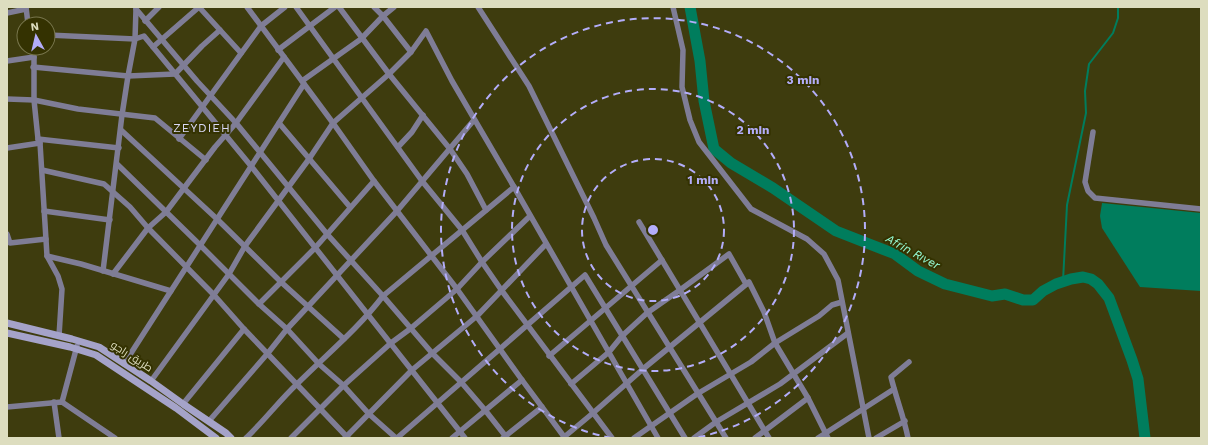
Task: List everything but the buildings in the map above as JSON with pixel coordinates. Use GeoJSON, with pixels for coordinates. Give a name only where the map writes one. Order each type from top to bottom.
{"type":"FeatureCollection","features":[{"type":"Feature","properties":{"kind":"main road","name":"طريق راجو"},"geometry":{"type":"LineString","coordinates":[[7,323],[78,340],[99,347],[151,381],[231,438]]}},
{"type":"Feature","properties":{"kind":"main road","name":"طريق راجو"},"geometry":{"type":"LineString","coordinates":[[7,332],[96,355],[176,408],[216,438]]}},
{"type":"Feature","properties":{"kind":"street"},"geometry":{"type":"LineString","coordinates":[[145,21],[159,7]]}},
{"type":"Feature","properties":{"kind":"street"},"geometry":{"type":"LineString","coordinates":[[153,47],[199,7],[241,53]]}},
{"type":"Feature","properties":{"kind":"street"},"geometry":{"type":"LineString","coordinates":[[247,7],[374,181],[457,288],[564,438],[643,369],[749,282],[764,312],[775,343],[794,373],[827,435]]}},
{"type":"Feature","properties":{"kind":"street"},"geometry":{"type":"LineString","coordinates":[[179,139],[210,94],[261,26],[286,7]]}},
{"type":"Feature","properties":{"kind":"street"},"geometry":{"type":"LineString","coordinates":[[296,7],[309,27],[422,181],[462,230],[502,291],[549,356],[612,438]]}},
{"type":"Feature","properties":{"kind":"street"},"geometry":{"type":"LineString","coordinates":[[278,50],[335,7]]}},
{"type":"Feature","properties":{"kind":"street"},"geometry":{"type":"LineString","coordinates":[[339,7],[361,39],[450,149],[467,174],[486,210]]}},
{"type":"Feature","properties":{"kind":"street"},"geometry":{"type":"LineString","coordinates":[[374,7],[383,16],[411,52]]}},
{"type":"Feature","properties":{"kind":"street"},"geometry":{"type":"LineString","coordinates":[[124,364],[279,123],[303,83],[333,58],[361,39],[394,7]]}},
{"type":"Feature","properties":{"kind":"street"},"geometry":{"type":"LineString","coordinates":[[478,7],[529,86],[606,245],[697,394],[726,438]]}},
{"type":"Feature","properties":{"kind":"street"},"geometry":{"type":"LineString","coordinates":[[673,7],[683,50],[682,87],[690,120],[699,142],[751,209],[807,239],[824,254],[838,280],[869,438]]}},
{"type":"Feature","properties":{"kind":"street"},"geometry":{"type":"LineString","coordinates":[[7,13],[26,8]]}},
{"type":"Feature","properties":{"kind":"street"},"geometry":{"type":"LineString","coordinates":[[136,8],[145,21],[236,123],[259,153],[327,234],[383,296],[410,330],[462,382],[505,437],[542,407]]}},
{"type":"Feature","properties":{"kind":"street"},"geometry":{"type":"LineString","coordinates":[[103,271],[122,114],[136,39],[136,8]]}},
{"type":"Feature","properties":{"kind":"street"},"geometry":{"type":"LineString","coordinates":[[33,67],[128,76],[175,74],[220,30]]}},
{"type":"Feature","properties":{"kind":"street"},"geometry":{"type":"LineString","coordinates":[[151,381],[229,274],[245,246],[310,159],[333,123],[389,74],[411,52],[426,31],[452,82],[514,187],[626,384],[652,425],[658,438]]}},
{"type":"Feature","properties":{"kind":"street"},"geometry":{"type":"LineString","coordinates":[[56,35],[136,39],[144,36],[251,166],[465,438]]}},
{"type":"Feature","properties":{"kind":"street"},"geometry":{"type":"LineString","coordinates":[[7,62],[34,57],[34,100],[42,170],[47,256],[58,276],[62,289],[59,336]]}},
{"type":"Feature","properties":{"kind":"street"},"geometry":{"type":"LineString","coordinates":[[113,274],[148,228],[166,212],[225,134],[236,123],[284,57]]}},
{"type":"Feature","properties":{"kind":"street"},"geometry":{"type":"LineString","coordinates":[[7,99],[34,100],[78,108],[155,118],[206,160]]}},
{"type":"Feature","properties":{"kind":"street"},"geometry":{"type":"LineString","coordinates":[[398,147],[412,132],[423,115]]}},
{"type":"Feature","properties":{"kind":"street"},"geometry":{"type":"LineString","coordinates":[[209,421],[287,329],[397,211],[474,120]]}},
{"type":"Feature","properties":{"kind":"street"},"geometry":{"type":"LineString","coordinates":[[279,123],[350,207]]}},
{"type":"Feature","properties":{"kind":"street"},"geometry":{"type":"LineString","coordinates":[[121,130],[217,219],[281,282],[344,339]]}},
{"type":"Feature","properties":{"kind":"street"},"geometry":{"type":"LineString","coordinates":[[1093,132],[1085,182],[1088,191],[1096,198],[1201,209]]}},
{"type":"Feature","properties":{"kind":"street"},"geometry":{"type":"LineString","coordinates":[[7,148],[39,141],[119,148]]}},
{"type":"Feature","properties":{"kind":"street"},"geometry":{"type":"LineString","coordinates":[[117,164],[259,304],[287,329],[319,364],[343,386],[369,414],[396,438],[585,275],[685,438]]}},
{"type":"Feature","properties":{"kind":"street"},"geometry":{"type":"LineString","coordinates":[[42,170],[104,184],[130,208],[186,268],[214,295],[346,438],[412,370],[477,316],[546,244]]}},
{"type":"Feature","properties":{"kind":"street"},"geometry":{"type":"LineString","coordinates":[[259,304],[315,248],[374,181]]}},
{"type":"Feature","properties":{"kind":"street"},"geometry":{"type":"LineString","coordinates":[[246,438],[297,384],[369,315],[383,296],[514,187]]}},
{"type":"Feature","properties":{"kind":"street"},"geometry":{"type":"LineString","coordinates":[[44,211],[110,220]]}},
{"type":"Feature","properties":{"kind":"street"},"geometry":{"type":"LineString","coordinates":[[291,438],[343,386],[391,343],[410,330],[457,288],[530,216]]}},
{"type":"Feature","properties":{"kind":"street"},"geometry":{"type":"LineString","coordinates":[[639,222],[769,438]]}},
{"type":"Feature","properties":{"kind":"street"},"geometry":{"type":"LineString","coordinates":[[7,234],[9,242],[46,239]]}},
{"type":"Feature","properties":{"kind":"street"},"geometry":{"type":"LineString","coordinates":[[571,384],[609,352],[622,336],[647,312],[729,254],[746,284]]}},
{"type":"Feature","properties":{"kind":"street"},"geometry":{"type":"LineString","coordinates":[[47,256],[171,291]]}},
{"type":"Feature","properties":{"kind":"street"},"geometry":{"type":"LineString","coordinates":[[549,356],[662,260]]}},
{"type":"Feature","properties":{"kind":"street"},"geometry":{"type":"LineString","coordinates":[[634,438],[697,394],[751,362],[775,343],[819,316],[832,305],[842,302]]}},
{"type":"Feature","properties":{"kind":"street"},"geometry":{"type":"LineString","coordinates":[[183,404],[244,329]]}},
{"type":"Feature","properties":{"kind":"street"},"geometry":{"type":"LineString","coordinates":[[694,438],[716,422],[780,384],[848,333]]}},
{"type":"Feature","properties":{"kind":"street"},"geometry":{"type":"LineString","coordinates":[[62,402],[78,340]]}},
{"type":"Feature","properties":{"kind":"street"},"geometry":{"type":"LineString","coordinates":[[908,438],[905,421],[891,377],[909,362]]}},
{"type":"Feature","properties":{"kind":"street"},"geometry":{"type":"LineString","coordinates":[[452,438],[522,380]]}},
{"type":"Feature","properties":{"kind":"street"},"geometry":{"type":"LineString","coordinates":[[818,438],[827,435],[863,408],[894,389]]}},
{"type":"Feature","properties":{"kind":"street"},"geometry":{"type":"LineString","coordinates":[[755,438],[808,398]]}},
{"type":"Feature","properties":{"kind":"street"},"geometry":{"type":"LineString","coordinates":[[54,402],[59,438]]}},
{"type":"Feature","properties":{"kind":"street"},"geometry":{"type":"LineString","coordinates":[[7,407],[62,402],[115,438]]}},
{"type":"Feature","properties":{"kind":"street"},"geometry":{"type":"LineString","coordinates":[[876,438],[905,421]]}},
{"type":"Feature","properties":{"kind":"shaded area"},"geometry":{"type":"Polygon","coordinates":[[[1102,203],[1201,213],[1201,291],[1140,287],[1102,228],[1100,216],[1102,203]]]}},
{"type":"Feature","properties":{"kind":"waterway","name":"Afrin Rıver"},"geometry":{"type":"LineString","coordinates":[[690,7],[700,61],[704,101],[714,149],[731,163],[773,188],[836,231],[895,254],[918,271],[945,284],[992,296],[1005,294],[1023,300],[1033,300],[1043,291],[1056,284],[1083,277],[1091,279],[1098,284],[1109,298],[1132,360],[1138,379],[1145,438]]}},
{"type":"Feature","properties":{"kind":"waterway"},"geometry":{"type":"LineString","coordinates":[[1063,281],[1067,205],[1086,113],[1085,91],[1089,64],[1113,33],[1118,18],[1118,7]]}},
{"type":"Feature","properties":{"kind":"district","name":"ZEYDIEH"},"geometry":{"type":"Point","coordinates":[202,128]}}]}
